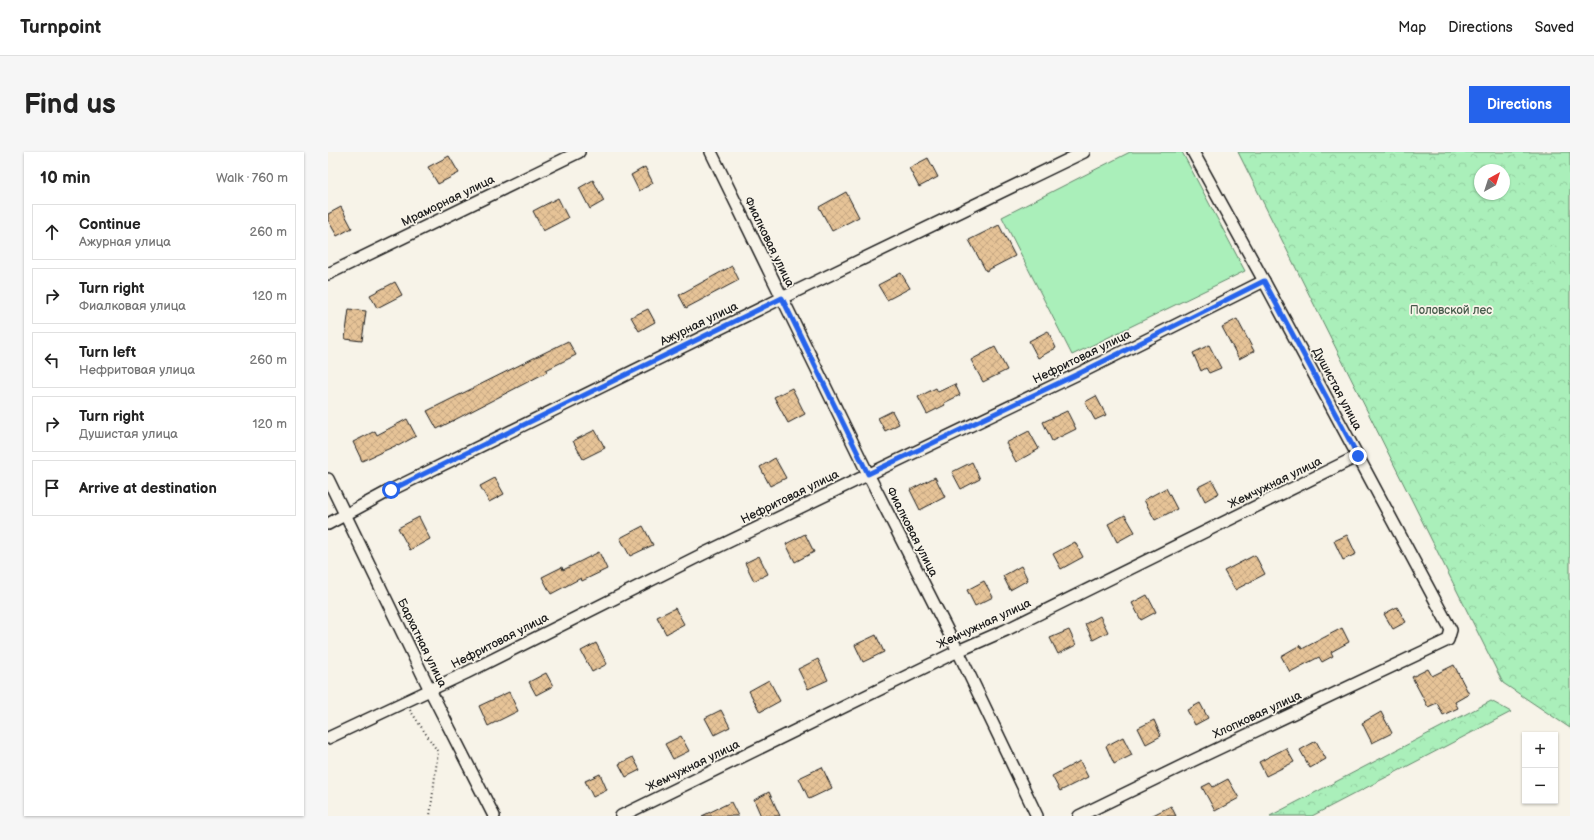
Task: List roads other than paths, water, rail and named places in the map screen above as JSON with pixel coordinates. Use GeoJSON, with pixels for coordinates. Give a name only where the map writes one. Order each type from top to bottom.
{"type":"FeatureCollection","features":[{"type":"Feature","properties":{"kind":"street","name":"Мраморная улица"},"geometry":{"type":"LineString","coordinates":[[328,274],[579,152]]}},
{"type":"Feature","properties":{"kind":"street","name":"Фиалковая улица"},"geometry":{"type":"LineString","coordinates":[[711,152],[868,474],[958,651],[1037,816]]}},
{"type":"Feature","properties":{"kind":"street","name":"Ажурная улица"},"geometry":{"type":"LineString","coordinates":[[328,524],[391,490],[1084,152]]}},
{"type":"Feature","properties":{"kind":"street","name":"Душистая улица"},"geometry":{"type":"LineString","coordinates":[[1193,152],[1264,281],[1451,630],[1448,640]]}},
{"type":"Feature","properties":{"kind":"street","name":"Нефритовая улица"},"geometry":{"type":"LineString","coordinates":[[328,738],[430,690],[703,554],[1084,371],[1264,281]]}},
{"type":"Feature","properties":{"kind":"street","name":"Жемчужная улица"},"geometry":{"type":"LineString","coordinates":[[621,816],[958,651],[1020,623],[1358,456]]}},
{"type":"Feature","properties":{"kind":"street","name":"Бархатная улица"},"geometry":{"type":"LineString","coordinates":[[328,479],[430,690],[494,816]]}},
{"type":"Feature","properties":{"kind":"street","name":"Хлопковая улица"},"geometry":{"type":"LineString","coordinates":[[1079,816],[1448,640]]}},
{"type":"Feature","properties":{"kind":"park label","name":"Половской лес"},"geometry":{"type":"Point","coordinates":[1451,310]}}]}
